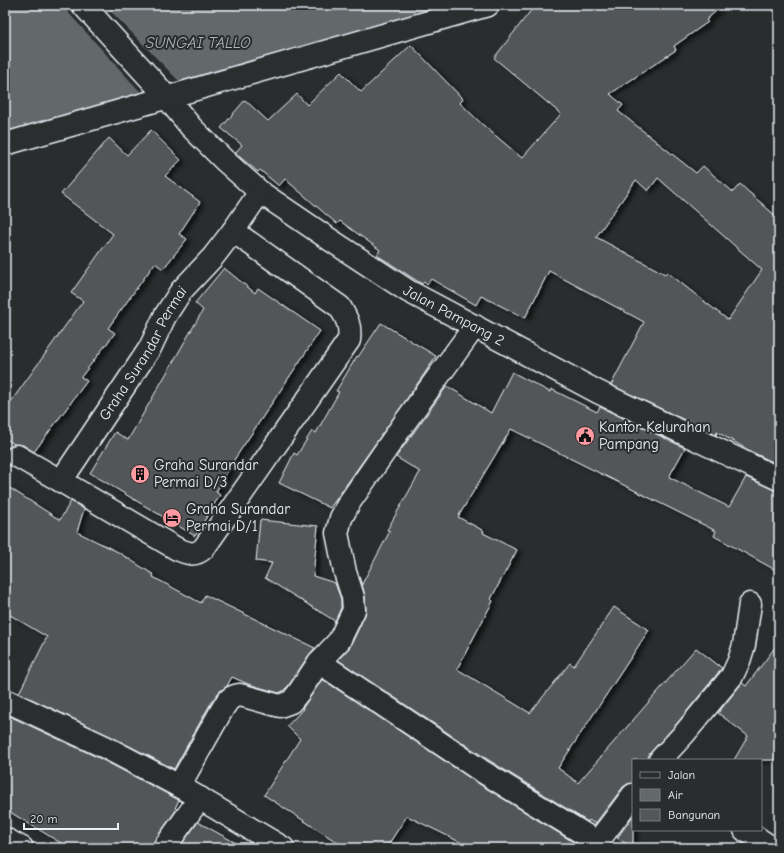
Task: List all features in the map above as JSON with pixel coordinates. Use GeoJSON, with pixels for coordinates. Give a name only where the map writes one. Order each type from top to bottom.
{"type":"FeatureCollection","features":[{"type":"Feature","properties":{"kind":"street","name":"Jalan Pampang 2"},"geometry":{"type":"LineString","coordinates":[[83,5],[162,92],[191,127],[224,160],[260,192],[332,241],[408,291],[598,392],[779,478]]}},
{"type":"Feature","properties":{"kind":"street"},"geometry":{"type":"LineString","coordinates":[[5,144],[162,92],[488,5]]}},
{"type":"Feature","properties":{"kind":"street","name":"Graha Surandar Permai"},"geometry":{"type":"LineString","coordinates":[[61,481],[150,348],[165,316],[181,291],[213,257],[260,192]]}},
{"type":"Feature","properties":{"kind":"street"},"geometry":{"type":"LineString","coordinates":[[17,456],[176,549],[190,554],[199,552],[204,548],[349,340],[350,331],[348,321],[340,308],[233,231]]}},
{"type":"Feature","properties":{"kind":"street"},"geometry":{"type":"LineString","coordinates":[[179,786],[231,698],[240,695],[280,706],[291,702],[319,662],[339,641],[354,610],[353,597],[345,572],[336,533],[342,518],[349,503],[405,422],[475,326]]}},
{"type":"Feature","properties":{"kind":"street"},"geometry":{"type":"LineString","coordinates":[[661,759],[684,734],[732,676],[744,645],[750,604]]}},
{"type":"Feature","properties":{"kind":"street"},"geometry":{"type":"LineString","coordinates":[[319,662],[595,845],[632,796]]}},
{"type":"Feature","properties":{"kind":"street"},"geometry":{"type":"LineString","coordinates":[[5,700],[105,748],[179,786],[283,848]]}},
{"type":"Feature","properties":{"kind":"street"},"geometry":{"type":"LineString","coordinates":[[164,848],[200,798]]}},
{"type":"Feature","properties":{"kind":"street"},"geometry":{"type":"LineString","coordinates":[[746,831],[772,848]]}},
{"type":"Feature","properties":{"kind":"street"},"geometry":{"type":"LineString","coordinates":[[5,839],[22,848]]}},
{"type":"Feature","properties":{"kind":"water","name":"SUNGAI TALLO"},"geometry":{"type":"Polygon","coordinates":[[[5,5],[61,5],[143,94],[5,134],[5,5]]]}},
{"type":"Feature","properties":{"kind":"water","name":"SUNGAI TALLO"},"geometry":{"type":"Polygon","coordinates":[[[105,5],[463,5],[184,86],[105,5]]]}},
{"type":"Feature","properties":{"kind":"pier"},"geometry":{"type":"Polygon","coordinates":[[[61,5],[63,5],[145,93],[144,96],[61,5]]]}},
{"type":"Feature","properties":{"kind":"pier"},"geometry":{"type":"Polygon","coordinates":[[[103,5],[105,5],[185,87],[182,87],[103,5]]]}},
{"type":"Feature","properties":{"kind":"building"},"geometry":{"type":"Polygon","coordinates":[[[551,5],[723,5],[706,20],[708,22],[674,46],[676,50],[610,94],[623,105],[618,111],[696,173],[703,166],[733,192],[740,184],[779,219],[779,465],[752,452],[717,432],[716,435],[611,385],[644,322],[549,271],[525,318],[481,296],[476,305],[431,279],[427,285],[424,282],[422,284],[377,255],[380,250],[340,221],[337,224],[285,179],[279,186],[260,170],[258,172],[235,153],[242,145],[221,128],[245,100],[268,121],[297,94],[307,105],[341,72],[361,92],[411,45],[463,99],[460,103],[522,158],[561,114],[494,58],[532,9],[551,5]],[[658,178],[648,191],[636,180],[596,237],[665,274],[667,272],[728,320],[762,270],[658,178]]]}},
{"type":"Feature","properties":{"kind":"building"},"geometry":{"type":"Polygon","coordinates":[[[151,130],[181,160],[165,176],[200,202],[179,234],[187,239],[163,269],[155,263],[108,328],[115,333],[81,377],[87,381],[34,452],[23,445],[14,444],[5,438],[5,410],[83,301],[71,293],[113,234],[61,194],[109,138],[127,155],[151,130]]]}},
{"type":"Feature","properties":{"kind":"building"},"geometry":{"type":"Polygon","coordinates":[[[224,268],[255,293],[258,288],[320,331],[234,460],[216,492],[220,495],[195,536],[90,473],[115,432],[128,440],[203,310],[195,303],[224,268]]]}},
{"type":"Feature","properties":{"kind":"building"},"geometry":{"type":"Polygon","coordinates":[[[381,323],[436,356],[330,508],[279,483],[294,453],[297,455],[312,431],[316,433],[339,392],[336,391],[357,356],[358,357],[381,323]]]}},
{"type":"Feature","properties":{"kind":"building"},"geometry":{"type":"Polygon","coordinates":[[[512,372],[550,392],[551,389],[597,412],[600,407],[685,448],[669,477],[729,507],[746,477],[779,491],[779,572],[714,536],[716,531],[511,429],[458,517],[484,531],[483,533],[517,550],[491,599],[493,601],[457,669],[530,713],[570,663],[574,666],[614,607],[649,630],[558,768],[578,783],[696,648],[722,668],[675,726],[651,752],[648,759],[632,759],[632,783],[623,787],[595,824],[589,820],[588,822],[487,759],[338,660],[350,647],[365,615],[365,596],[362,584],[390,531],[387,530],[420,472],[396,457],[447,386],[491,413],[512,372]]]}},
{"type":"Feature","properties":{"kind":"building"},"geometry":{"type":"Polygon","coordinates":[[[5,485],[60,520],[71,501],[84,509],[77,532],[118,552],[154,575],[153,577],[201,603],[205,595],[315,648],[289,685],[279,693],[248,684],[232,677],[227,686],[219,692],[212,701],[174,769],[110,736],[19,693],[47,637],[5,612],[5,485]]]}},
{"type":"Feature","properties":{"kind":"building"},"geometry":{"type":"Polygon","coordinates":[[[260,520],[318,526],[313,576],[335,583],[341,599],[341,608],[335,621],[265,578],[272,563],[256,561],[260,520]]]}},
{"type":"Feature","properties":{"kind":"building"},"geometry":{"type":"Polygon","coordinates":[[[779,642],[779,760],[735,759],[748,736],[718,713],[742,683],[746,686],[779,642]]]}},
{"type":"Feature","properties":{"kind":"building"},"geometry":{"type":"Polygon","coordinates":[[[322,679],[473,780],[575,843],[572,848],[472,848],[407,816],[386,848],[346,848],[264,795],[300,739],[287,726],[303,709],[322,679]]]}},
{"type":"Feature","properties":{"kind":"building"},"geometry":{"type":"Polygon","coordinates":[[[7,715],[99,758],[179,800],[175,808],[177,809],[154,841],[152,848],[69,848],[5,809],[5,719],[7,715]]]}},
{"type":"Feature","properties":{"kind":"building"},"geometry":{"type":"Polygon","coordinates":[[[632,817],[633,848],[617,838],[632,817]]]}},
{"type":"Feature","properties":{"kind":"building"},"geometry":{"type":"Polygon","coordinates":[[[198,822],[245,848],[179,848],[198,822]]]}},
{"type":"Feature","properties":{"kind":"place","name":"Kantor Kelurahan Pampang"},"geometry":{"type":"Point","coordinates":[585,436]}},
{"type":"Feature","properties":{"kind":"place","name":"Graha Surandar Permai D/3"},"geometry":{"type":"Point","coordinates":[140,474]}},
{"type":"Feature","properties":{"kind":"place","name":"Graha Surandar Permai D/1"},"geometry":{"type":"Point","coordinates":[172,518]}}]}
